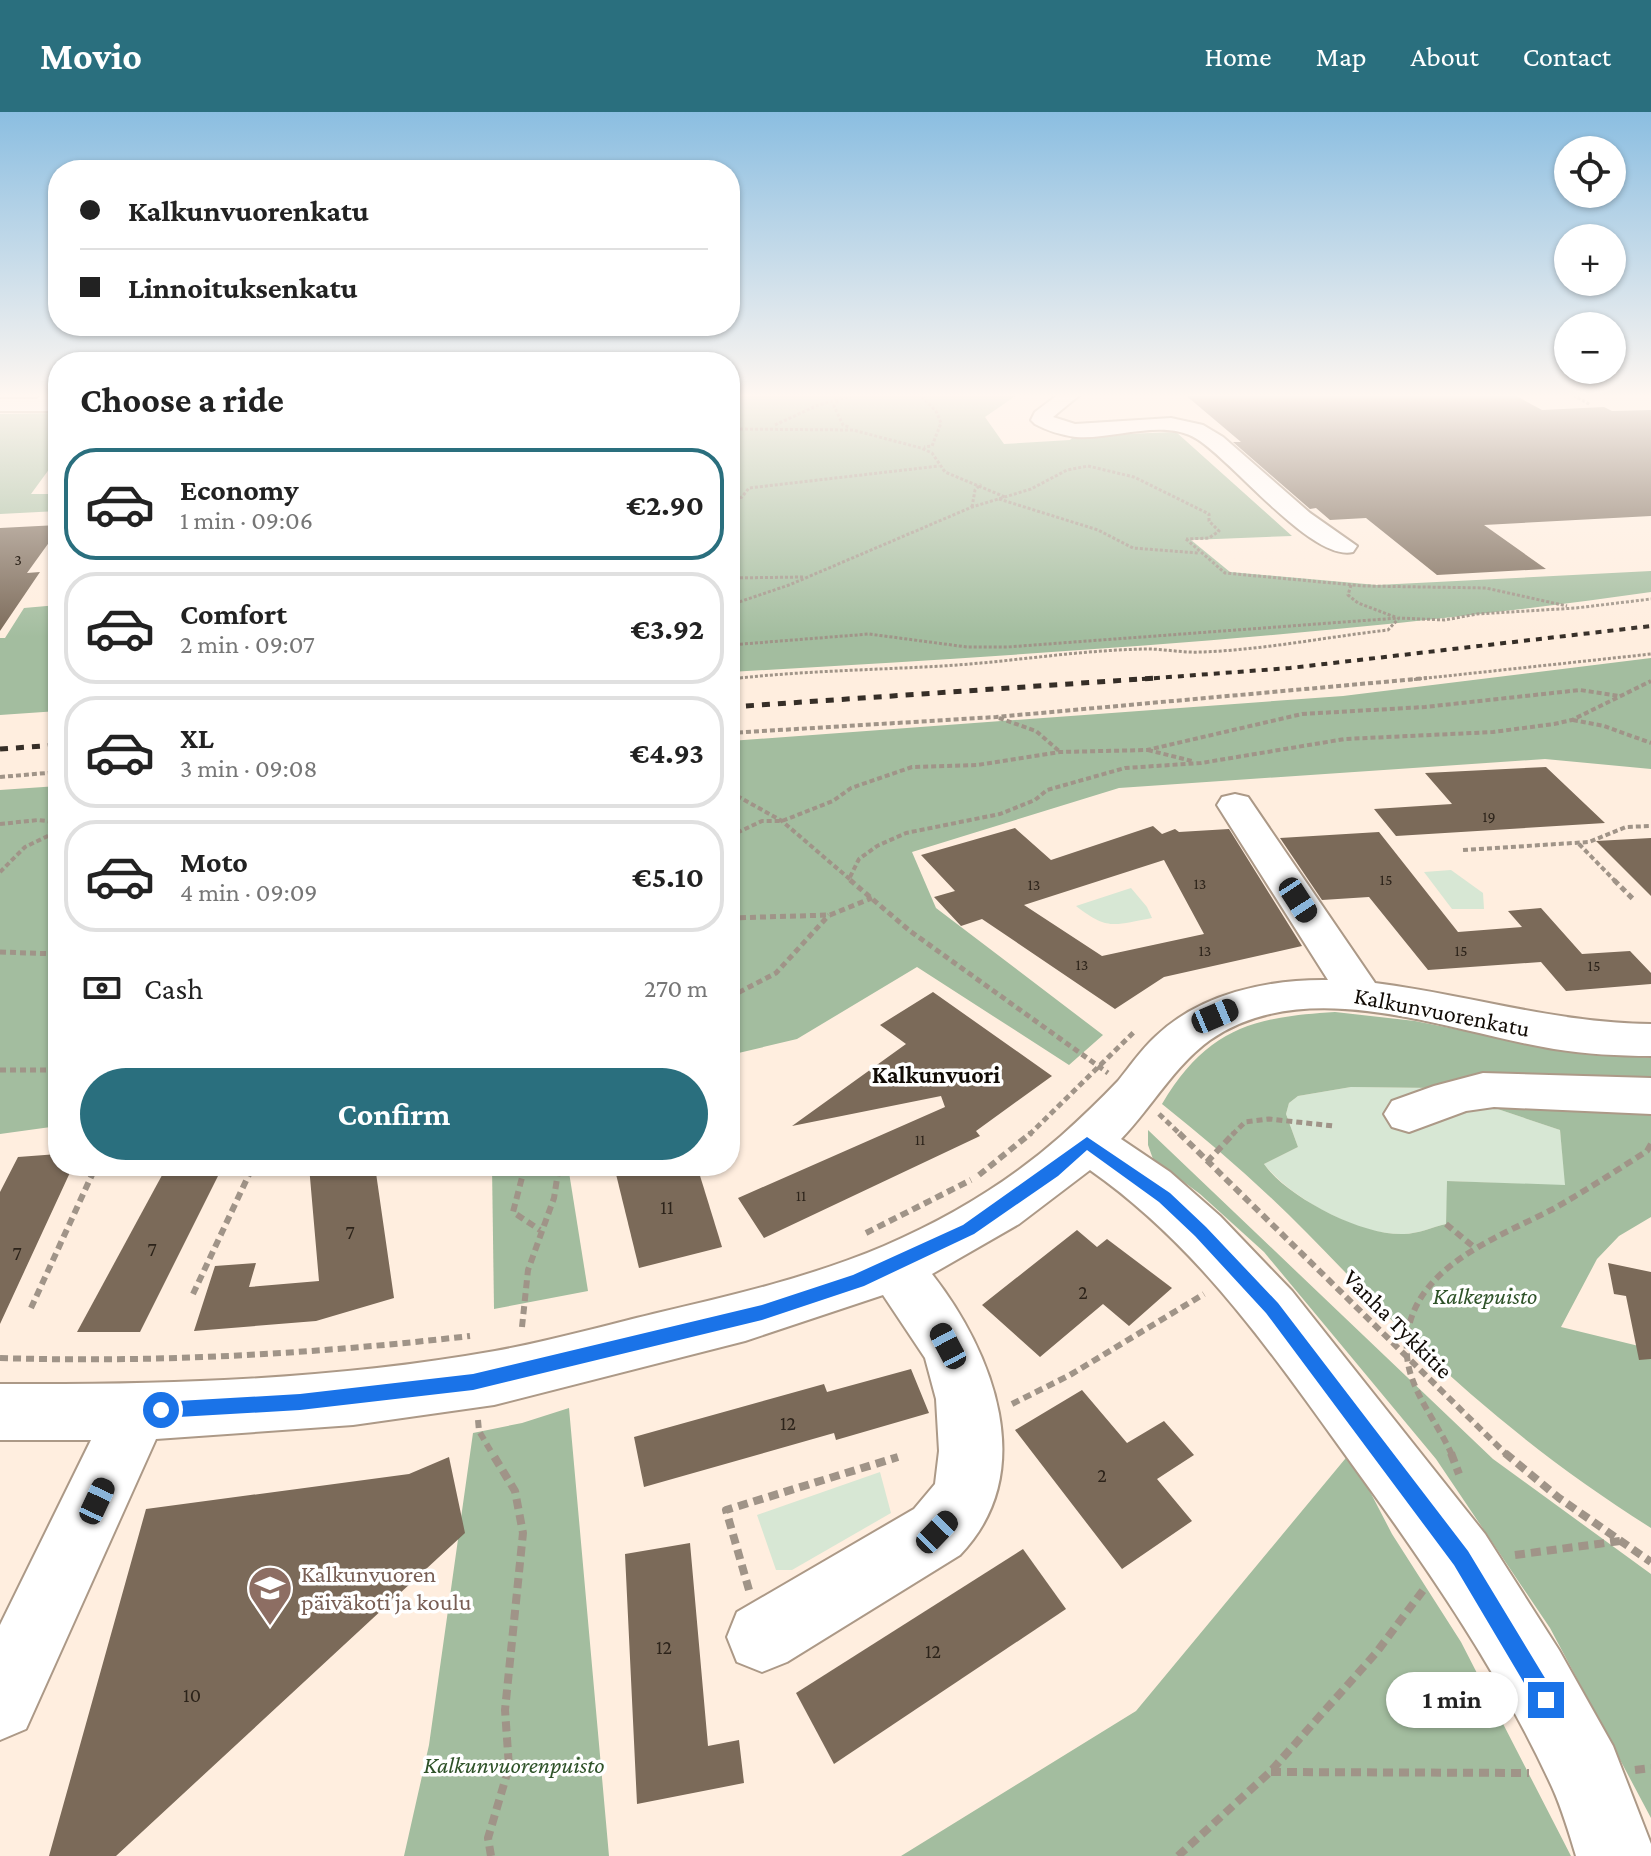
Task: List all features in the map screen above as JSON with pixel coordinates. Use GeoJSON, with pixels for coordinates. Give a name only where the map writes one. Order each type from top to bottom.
{"type":"FeatureCollection","features":[{"type":"Feature","properties":{"kind":"street"},"geometry":{"type":"LineString","coordinates":[[1252,474],[1313,527],[1344,546]]}},
{"type":"Feature","properties":{"kind":"street"},"geometry":{"type":"LineString","coordinates":[[1235,805],[1361,996]]}},
{"type":"Feature","properties":{"kind":"street","name":"Kalkunvuorenkatu"},"geometry":{"type":"LineString","coordinates":[[0,1412],[137,1412],[315,1401],[479,1358],[762,1312],[858,1281],[968,1229],[1053,1171],[1087,1142],[1116,1079],[1177,1041],[1196,1025],[1255,1002],[1322,993],[1361,996],[1411,1002],[1580,1038],[1651,1040]]}},
{"type":"Feature","properties":{"kind":"street"},"geometry":{"type":"LineString","coordinates":[[1409,1114],[1458,1096],[1492,1089],[1616,1098],[1651,1096]]}},
{"type":"Feature","properties":{"kind":"street"},"geometry":{"type":"LineString","coordinates":[[1087,1142],[1152,1186],[1201,1231],[1272,1308],[1461,1558],[1533,1676],[1586,1773],[1616,1856]]}},
{"type":"Feature","properties":{"kind":"street"},"geometry":{"type":"LineString","coordinates":[[762,1637],[937,1532],[954,1515],[964,1497],[970,1446],[959,1369],[936,1324],[893,1266]]}},
{"type":"Feature","properties":{"kind":"street"},"geometry":{"type":"LineString","coordinates":[[0,1703],[137,1412]]}},
{"type":"Feature","properties":{"kind":"path"},"geometry":{"type":"LineString","coordinates":[[740,498],[749,488],[875,474]]}},
{"type":"Feature","properties":{"kind":"path"},"geometry":{"type":"LineString","coordinates":[[952,474],[981,484],[1005,497]]}},
{"type":"Feature","properties":{"kind":"path"},"geometry":{"type":"LineString","coordinates":[[740,601],[972,507],[1031,489],[1059,474]]}},
{"type":"Feature","properties":{"kind":"path"},"geometry":{"type":"LineString","coordinates":[[1123,474],[1190,502],[1209,514],[1209,521],[1219,531],[1209,538],[1186,539],[1225,573],[1351,585],[1486,588],[1576,608]]}},
{"type":"Feature","properties":{"kind":"path"},"geometry":{"type":"LineString","coordinates":[[972,507],[975,490],[981,484]]}},
{"type":"Feature","properties":{"kind":"path"},"geometry":{"type":"LineString","coordinates":[[998,499],[1098,530],[1133,548],[1201,553]]}},
{"type":"Feature","properties":{"kind":"path"},"geometry":{"type":"LineString","coordinates":[[740,578],[804,577]]}},
{"type":"Feature","properties":{"kind":"path"},"geometry":{"type":"LineString","coordinates":[[1351,585],[1348,595],[1358,603],[1399,618]]}},
{"type":"Feature","properties":{"kind":"path"},"geometry":{"type":"LineString","coordinates":[[740,644],[869,634],[967,647],[1039,645],[1165,633],[1399,618],[1445,620],[1477,614],[1576,608],[1651,599]]}},
{"type":"Feature","properties":{"kind":"path"},"geometry":{"type":"LineString","coordinates":[[740,678],[799,671],[944,666],[1081,652],[1201,652],[1257,648],[1325,636],[1365,635],[1388,630],[1399,618]]}},
{"type":"Feature","properties":{"kind":"path"},"geometry":{"type":"LineString","coordinates":[[1020,657],[1039,645]]}},
{"type":"Feature","properties":{"kind":"path"},"geometry":{"type":"LineString","coordinates":[[740,732],[996,717],[1025,712],[1316,690],[1651,654]]}},
{"type":"Feature","properties":{"kind":"path"},"geometry":{"type":"LineString","coordinates":[[850,877],[859,859],[877,846],[906,833],[1000,814],[1035,800],[1047,790],[1125,768],[1201,763],[1345,739],[1493,732],[1572,720],[1651,681]]}},
{"type":"Feature","properties":{"kind":"path"},"geometry":{"type":"LineString","coordinates":[[740,831],[762,821],[782,821],[833,801],[851,788],[912,767],[977,765],[1060,752],[1147,750],[1302,714],[1425,707],[1580,690],[1619,696]]}},
{"type":"Feature","properties":{"kind":"path"},"geometry":{"type":"LineString","coordinates":[[996,717],[1036,731],[1060,752]]}},
{"type":"Feature","properties":{"kind":"path"},"geometry":{"type":"LineString","coordinates":[[1572,720],[1604,726],[1651,743]]}},
{"type":"Feature","properties":{"kind":"path"},"geometry":{"type":"LineString","coordinates":[[1147,750],[1201,763]]}},
{"type":"Feature","properties":{"kind":"path"},"geometry":{"type":"LineString","coordinates":[[0,777],[48,773]]}},
{"type":"Feature","properties":{"kind":"path","name":"Vanha Tykkitie"},"geometry":{"type":"LineString","coordinates":[[740,798],[782,821],[910,931],[1116,1079],[1207,1162],[1506,1454],[1559,1498],[1651,1562]]}},
{"type":"Feature","properties":{"kind":"path"},"geometry":{"type":"LineString","coordinates":[[0,824],[48,821]]}},
{"type":"Feature","properties":{"kind":"path"},"geometry":{"type":"LineString","coordinates":[[1463,850],[1589,842],[1626,827],[1651,826]]}},
{"type":"Feature","properties":{"kind":"path"},"geometry":{"type":"LineString","coordinates":[[0,872],[25,847],[48,839]]}},
{"type":"Feature","properties":{"kind":"path"},"geometry":{"type":"LineString","coordinates":[[1579,843],[1634,900]]}},
{"type":"Feature","properties":{"kind":"path"},"geometry":{"type":"LineString","coordinates":[[740,918],[830,915],[872,898]]}},
{"type":"Feature","properties":{"kind":"path"},"geometry":{"type":"LineString","coordinates":[[740,992],[776,973],[830,915]]}},
{"type":"Feature","properties":{"kind":"path"},"geometry":{"type":"LineString","coordinates":[[0,952],[48,954]]}},
{"type":"Feature","properties":{"kind":"path"},"geometry":{"type":"LineString","coordinates":[[0,1070],[48,1070]]}},
{"type":"Feature","properties":{"kind":"path"},"geometry":{"type":"LineString","coordinates":[[1207,1162],[1245,1122],[1269,1119],[1334,1126]]}},
{"type":"Feature","properties":{"kind":"path"},"geometry":{"type":"LineString","coordinates":[[1407,1356],[1410,1320],[1433,1280],[1475,1248],[1597,1185],[1647,1151],[1651,1144]]}},
{"type":"Feature","properties":{"kind":"path"},"geometry":{"type":"LineString","coordinates":[[31,1308],[91,1176]]}},
{"type":"Feature","properties":{"kind":"path"},"geometry":{"type":"LineString","coordinates":[[193,1294],[248,1176]]}},
{"type":"Feature","properties":{"kind":"path"},"geometry":{"type":"LineString","coordinates":[[522,1176],[513,1212],[540,1230]]}},
{"type":"Feature","properties":{"kind":"path"},"geometry":{"type":"LineString","coordinates":[[510,1329],[522,1327],[525,1285],[540,1230],[560,1185],[560,1176]]}},
{"type":"Feature","properties":{"kind":"path"},"geometry":{"type":"LineString","coordinates":[[1446,1224],[1475,1248]]}},
{"type":"Feature","properties":{"kind":"path"},"geometry":{"type":"LineString","coordinates":[[969,1426],[1070,1375],[1240,1273]]}},
{"type":"Feature","properties":{"kind":"path"},"geometry":{"type":"LineString","coordinates":[[0,1358],[91,1362],[379,1347],[479,1358],[479,1431],[515,1491],[523,1533],[505,1710],[509,1767],[488,1838],[491,1856]]}},
{"type":"Feature","properties":{"kind":"path"},"geometry":{"type":"LineString","coordinates":[[762,1637],[726,1510],[898,1457]]}},
{"type":"Feature","properties":{"kind":"path"},"geometry":{"type":"LineString","coordinates":[[1178,1856],[1270,1772],[1376,1653],[1424,1590],[1461,1558],[1512,1555],[1621,1541]]}},
{"type":"Feature","properties":{"kind":"path"},"geometry":{"type":"LineString","coordinates":[[1270,1772],[1586,1773]]}},
{"type":"Feature","properties":{"kind":"green space"},"geometry":{"type":"Polygon","coordinates":[[[0,474],[45,474],[31,494],[48,494],[48,512],[0,514],[0,474]]]}},
{"type":"Feature","properties":{"kind":"green space"},"geometry":{"type":"Polygon","coordinates":[[[740,474],[1223,474],[1292,536],[1191,540],[1230,572],[1377,585],[1651,571],[1651,592],[1422,621],[1076,650],[740,671],[740,474]]]}},
{"type":"Feature","properties":{"kind":"green space"},"geometry":{"type":"Polygon","coordinates":[[[48,606],[48,712],[0,715],[0,638],[5,638],[24,608],[48,606]]]}},
{"type":"Feature","properties":{"kind":"green space"},"geometry":{"type":"Polygon","coordinates":[[[1651,658],[1651,769],[1545,759],[1119,788],[912,852],[936,908],[1103,1035],[1069,1065],[917,967],[797,1039],[740,1053],[740,740],[1343,696],[1651,658]]]}},
{"type":"Feature","properties":{"kind":"green space"},"geometry":{"type":"Polygon","coordinates":[[[48,787],[48,1127],[0,1134],[0,790],[48,787]]]}},
{"type":"Feature","properties":{"kind":"green space"},"geometry":{"type":"Polygon","coordinates":[[[1451,870],[1483,893],[1484,909],[1452,909],[1424,872],[1451,870]]]}},
{"type":"Feature","properties":{"kind":"green space"},"geometry":{"type":"Polygon","coordinates":[[[1131,888],[1152,918],[1129,923],[1104,923],[1076,906],[1131,888]]]}},
{"type":"Feature","properties":{"kind":"green space","name":"Kalkepuisto"},"geometry":{"type":"Polygon","coordinates":[[[1335,1012],[1415,1021],[1549,1048],[1651,1058],[1651,1217],[1619,1236],[1597,1259],[1561,1327],[1651,1349],[1651,1528],[1559,1465],[1472,1395],[1403,1331],[1272,1199],[1162,1104],[1196,1059],[1215,1043],[1256,1024],[1335,1012]],[[1351,1087],[1298,1096],[1289,1103],[1286,1114],[1298,1147],[1264,1164],[1275,1177],[1307,1201],[1347,1221],[1387,1233],[1409,1234],[1446,1224],[1447,1181],[1565,1185],[1560,1130],[1435,1088],[1351,1087]]]}},
{"type":"Feature","properties":{"kind":"green space"},"geometry":{"type":"Polygon","coordinates":[[[1351,1087],[1435,1088],[1560,1130],[1566,1186],[1448,1181],[1446,1224],[1404,1234],[1367,1229],[1347,1222],[1308,1202],[1264,1164],[1298,1147],[1286,1114],[1289,1103],[1298,1096],[1351,1087]]]}},
{"type":"Feature","properties":{"kind":"green space"},"geometry":{"type":"Polygon","coordinates":[[[1148,1130],[1493,1459],[1651,1574],[1651,1818],[1550,1628],[1436,1459],[1264,1252],[1200,1194],[1153,1159],[1148,1145],[1148,1130]]]}},
{"type":"Feature","properties":{"kind":"green space"},"geometry":{"type":"Polygon","coordinates":[[[492,1176],[570,1176],[588,1291],[494,1309],[492,1176]]]}},
{"type":"Feature","properties":{"kind":"green space","name":"Kalkunvuorenpuisto"},"geometry":{"type":"Polygon","coordinates":[[[569,1408],[609,1856],[404,1856],[429,1745],[473,1433],[522,1423],[569,1408]]]}},
{"type":"Feature","properties":{"kind":"green space"},"geometry":{"type":"Polygon","coordinates":[[[1350,1453],[1392,1534],[1461,1642],[1571,1856],[901,1856],[1136,1711],[1350,1453]]]}},
{"type":"Feature","properties":{"kind":"green space"},"geometry":{"type":"Polygon","coordinates":[[[880,1472],[891,1513],[792,1570],[776,1570],[757,1515],[880,1472]]]}},
{"type":"Feature","properties":{"kind":"building"},"geometry":{"type":"Polygon","coordinates":[[[1270,474],[1651,474],[1651,516],[1484,525],[1546,569],[1437,575],[1366,518],[1330,520],[1316,508],[1310,509],[1270,474]]]}},
{"type":"Feature","properties":{"kind":"building"},"geometry":{"type":"Polygon","coordinates":[[[48,526],[48,544],[27,573],[40,572],[0,631],[0,528],[48,526]]]}},
{"type":"Feature","properties":{"kind":"building"},"geometry":{"type":"Polygon","coordinates":[[[1546,767],[1605,823],[1396,836],[1374,809],[1452,804],[1425,773],[1546,767]]]}},
{"type":"Feature","properties":{"kind":"building"},"geometry":{"type":"Polygon","coordinates":[[[1153,826],[1162,834],[1175,829],[1179,832],[1229,829],[1302,946],[1164,977],[1115,1009],[982,919],[961,926],[934,897],[955,891],[921,855],[1015,828],[1051,860],[1153,826]],[[1164,860],[1024,905],[1102,956],[1204,934],[1164,860]]]}},
{"type":"Feature","properties":{"kind":"building"},"geometry":{"type":"Polygon","coordinates":[[[1379,832],[1458,932],[1522,927],[1508,911],[1541,908],[1582,954],[1630,951],[1651,973],[1651,984],[1566,991],[1541,962],[1428,970],[1369,897],[1322,900],[1280,838],[1379,832]]]}},
{"type":"Feature","properties":{"kind":"building"},"geometry":{"type":"Polygon","coordinates":[[[1651,838],[1651,896],[1596,841],[1651,838]]]}},
{"type":"Feature","properties":{"kind":"building"},"geometry":{"type":"Polygon","coordinates":[[[933,992],[1052,1076],[976,1131],[980,1136],[764,1238],[738,1198],[945,1107],[941,1096],[792,1126],[906,1044],[880,1025],[933,992]]]}},
{"type":"Feature","properties":{"kind":"building"},"geometry":{"type":"Polygon","coordinates":[[[48,1155],[48,1176],[68,1176],[0,1324],[0,1192],[18,1157],[48,1155]]]}},
{"type":"Feature","properties":{"kind":"building"},"geometry":{"type":"Polygon","coordinates":[[[162,1176],[218,1176],[140,1332],[77,1332],[162,1176]]]}},
{"type":"Feature","properties":{"kind":"building"},"geometry":{"type":"Polygon","coordinates":[[[310,1176],[376,1176],[394,1298],[316,1321],[194,1331],[215,1266],[256,1263],[249,1287],[319,1281],[310,1176]]]}},
{"type":"Feature","properties":{"kind":"building"},"geometry":{"type":"Polygon","coordinates":[[[616,1176],[700,1176],[722,1247],[639,1268],[616,1176]]]}},
{"type":"Feature","properties":{"kind":"building"},"geometry":{"type":"Polygon","coordinates":[[[1077,1230],[1097,1247],[1107,1239],[1172,1288],[1129,1326],[1103,1304],[1040,1357],[982,1305],[1077,1230]]]}},
{"type":"Feature","properties":{"kind":"building"},"geometry":{"type":"Polygon","coordinates":[[[1608,1263],[1651,1272],[1651,1359],[1639,1360],[1626,1296],[1614,1294],[1608,1263]]]}},
{"type":"Feature","properties":{"kind":"building"},"geometry":{"type":"Polygon","coordinates":[[[911,1369],[929,1413],[836,1440],[834,1433],[644,1487],[634,1437],[824,1384],[827,1392],[911,1369]]]}},
{"type":"Feature","properties":{"kind":"building"},"geometry":{"type":"Polygon","coordinates":[[[1082,1390],[1127,1443],[1164,1421],[1194,1455],[1157,1479],[1192,1521],[1122,1569],[1015,1430],[1082,1390]]]}},
{"type":"Feature","properties":{"kind":"building"},"geometry":{"type":"Polygon","coordinates":[[[449,1457],[465,1533],[116,1856],[49,1856],[146,1509],[409,1474],[449,1457]]]}},
{"type":"Feature","properties":{"kind":"building"},"geometry":{"type":"Polygon","coordinates":[[[690,1543],[708,1746],[739,1740],[744,1783],[637,1804],[625,1554],[690,1543]]]}},
{"type":"Feature","properties":{"kind":"building"},"geometry":{"type":"Polygon","coordinates":[[[1023,1549],[1066,1609],[834,1764],[796,1693],[1023,1549]]]}},
{"type":"Feature","properties":{"kind":"railway"},"geometry":{"type":"LineString","coordinates":[[1130,680],[1290,668],[1651,626]]}},
{"type":"Feature","properties":{"kind":"railway"},"geometry":{"type":"LineString","coordinates":[[740,706],[1156,678]]}},
{"type":"Feature","properties":{"kind":"railway"},"geometry":{"type":"LineString","coordinates":[[0,749],[48,746]]}},
{"type":"Feature","properties":{"kind":"place","name":"Kalkunvuoren päiväkoti ja koulu"},"geometry":{"type":"Point","coordinates":[270,1627]}},
{"type":"Feature","properties":{"kind":"district","name":"Kalkunvuori"},"geometry":{"type":"Point","coordinates":[936,1075]}},
{"type":"Feature","properties":{"kind":"route"},"geometry":{"type":"LineString","coordinates":[[161,1410],[372,1396],[473,1382],[762,1312],[858,1281],[968,1229],[1053,1171],[1087,1142],[1152,1186],[1201,1231],[1272,1308],[1461,1558],[1546,1700]]}}]}
